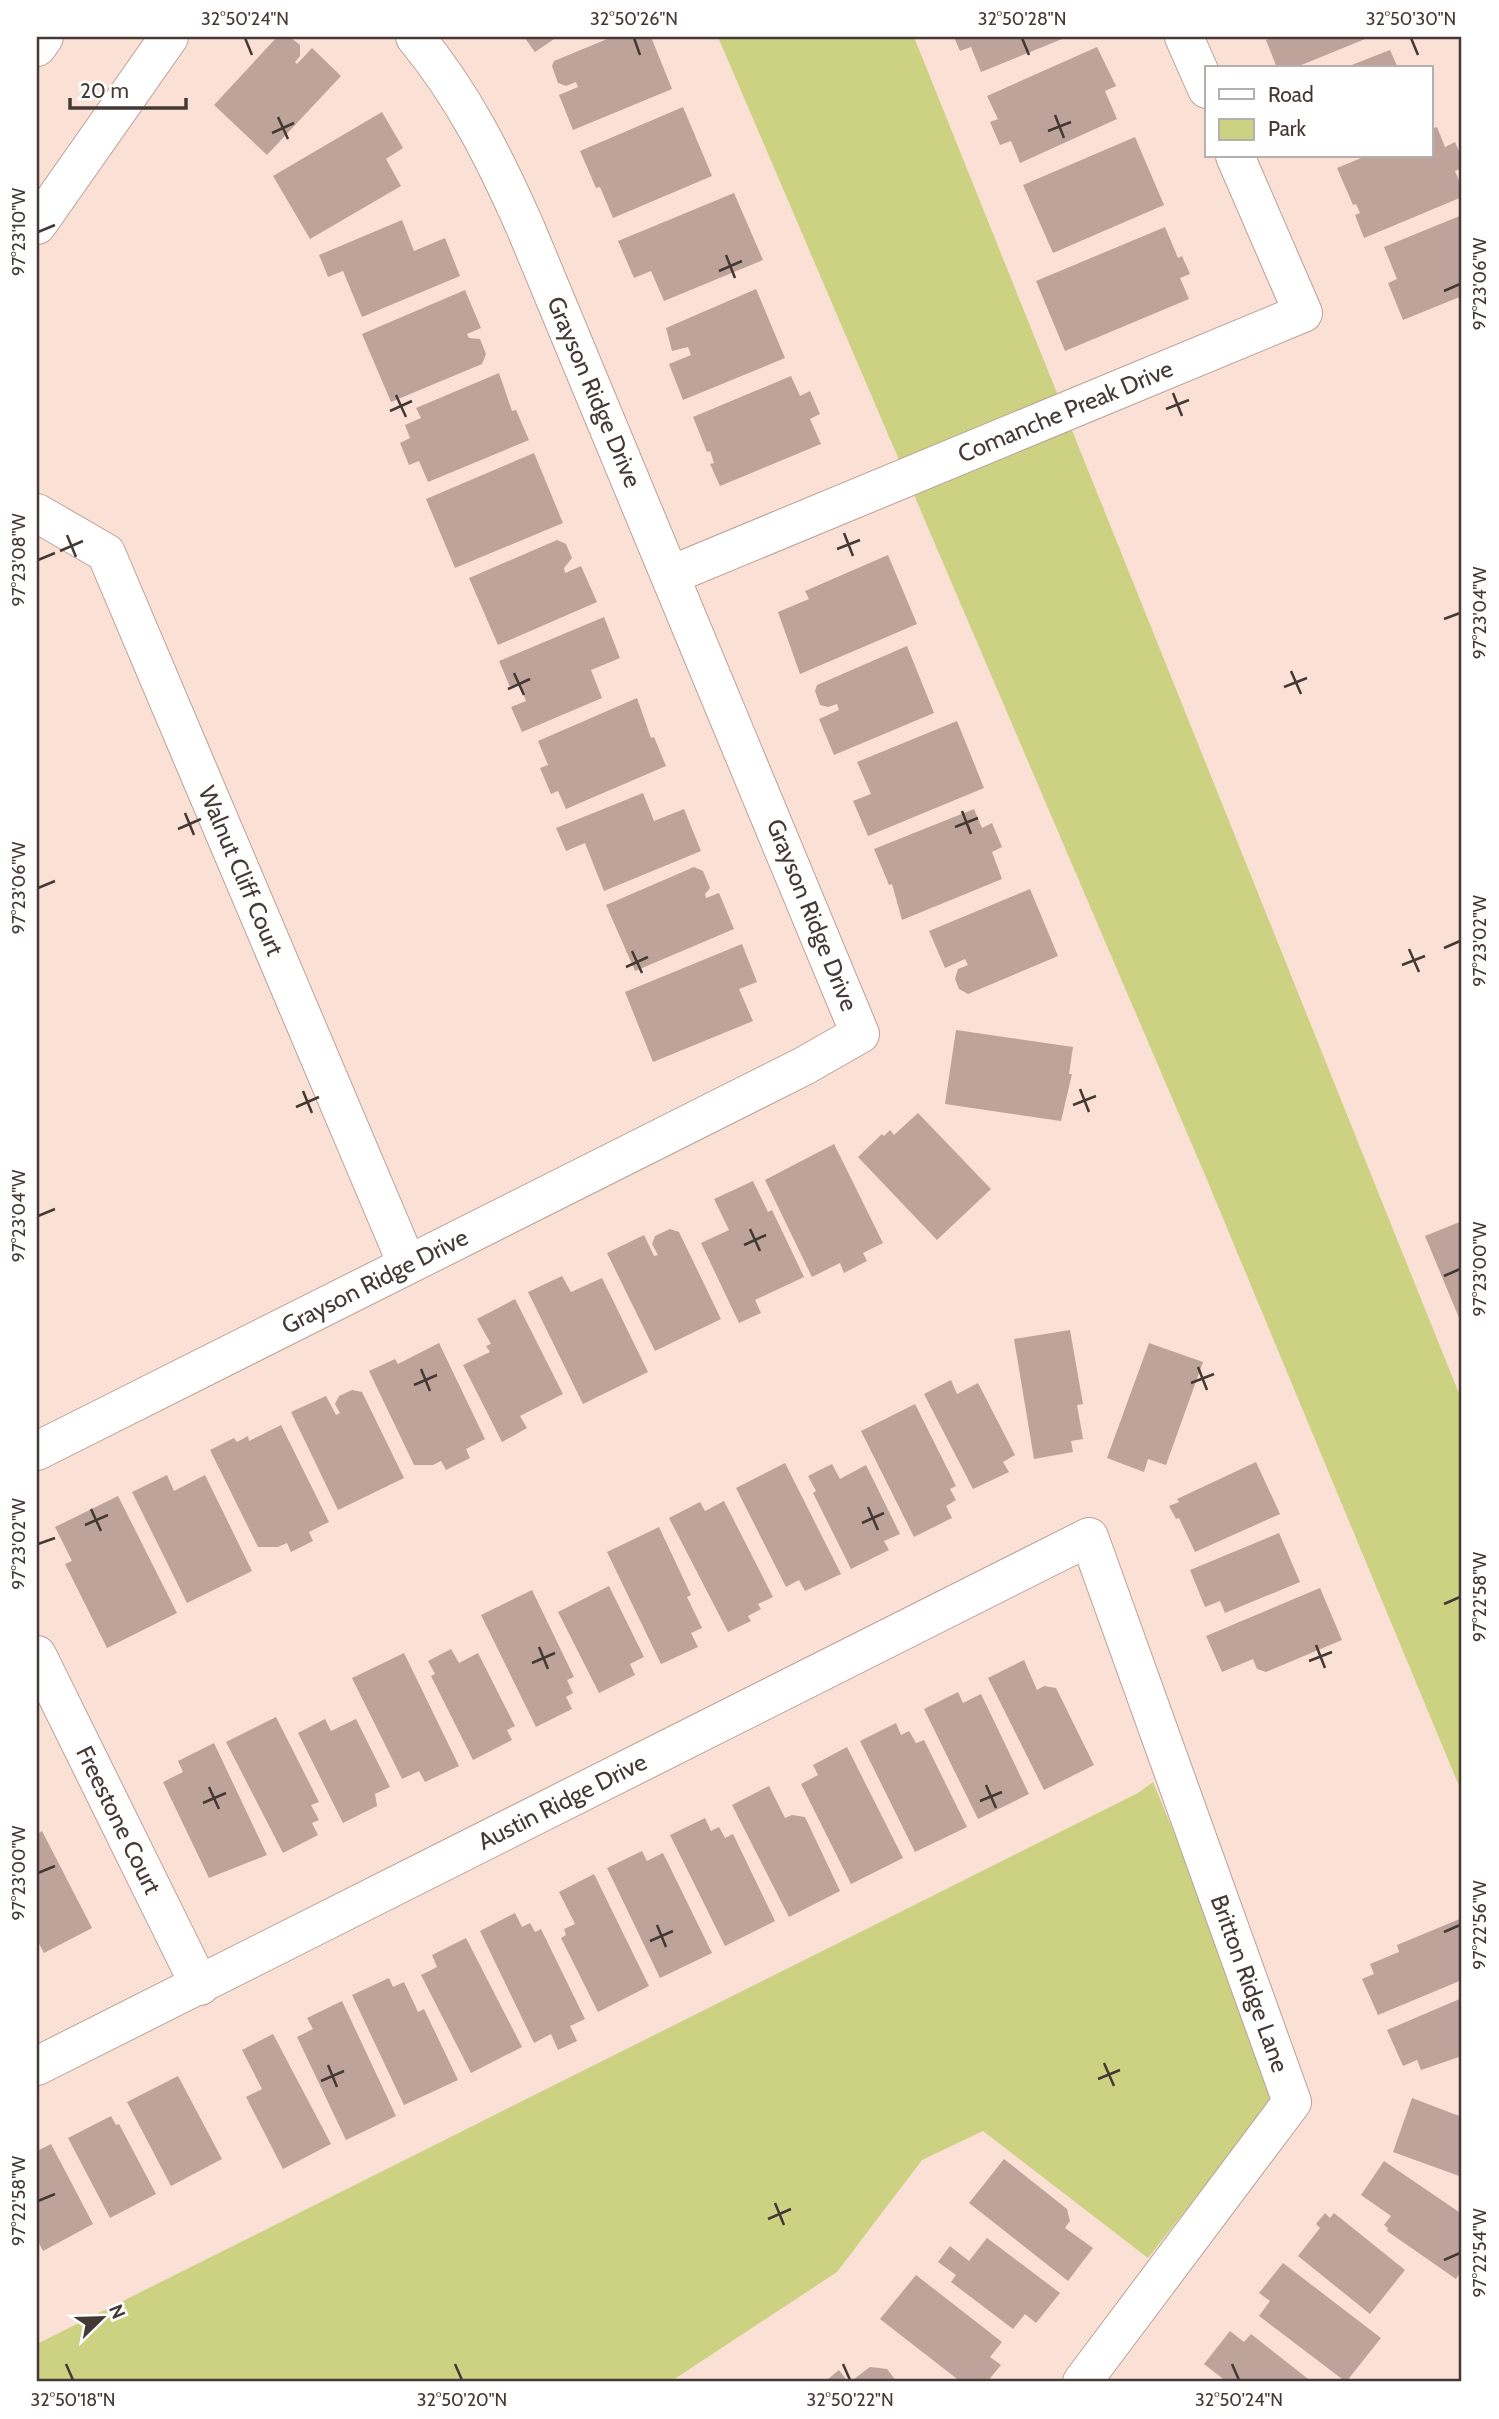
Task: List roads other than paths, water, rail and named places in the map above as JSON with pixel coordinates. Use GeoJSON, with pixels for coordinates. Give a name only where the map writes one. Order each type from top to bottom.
{"type":"FeatureCollection","features":[{"type":"Feature","properties":{"kind":"street"},"geometry":{"type":"LineString","coordinates":[[37,47],[44,37]]}},
{"type":"Feature","properties":{"kind":"street"},"geometry":{"type":"LineString","coordinates":[[37,225],[169,37]]}},
{"type":"Feature","properties":{"kind":"street","name":"Grayson Ridge Drive"},"geometry":{"type":"LineString","coordinates":[[37,1451],[804,1066],[860,1034],[671,575],[488,145],[459,94],[415,37]]}},
{"type":"Feature","properties":{"kind":"street"},"geometry":{"type":"LineString","coordinates":[[1184,37],[1205,84]]}},
{"type":"Feature","properties":{"kind":"street","name":"Comanche Preak Drive"},"geometry":{"type":"LineString","coordinates":[[671,575],[1303,313],[1236,158]]}},
{"type":"Feature","properties":{"kind":"street","name":"Walnut Cliff Court"},"geometry":{"type":"LineString","coordinates":[[37,513],[106,554],[407,1264]]}},
{"type":"Feature","properties":{"kind":"street","name":"Austin Ridge Drive"},"geometry":{"type":"LineString","coordinates":[[37,2066],[1089,1537]]}},
{"type":"Feature","properties":{"kind":"street","name":"Britton Ridge Lane"},"geometry":{"type":"LineString","coordinates":[[1082,2382],[1292,2102],[1089,1537]]}},
{"type":"Feature","properties":{"kind":"street","name":"Freestone Court"},"geometry":{"type":"LineString","coordinates":[[37,1655],[200,1986]]}}]}
